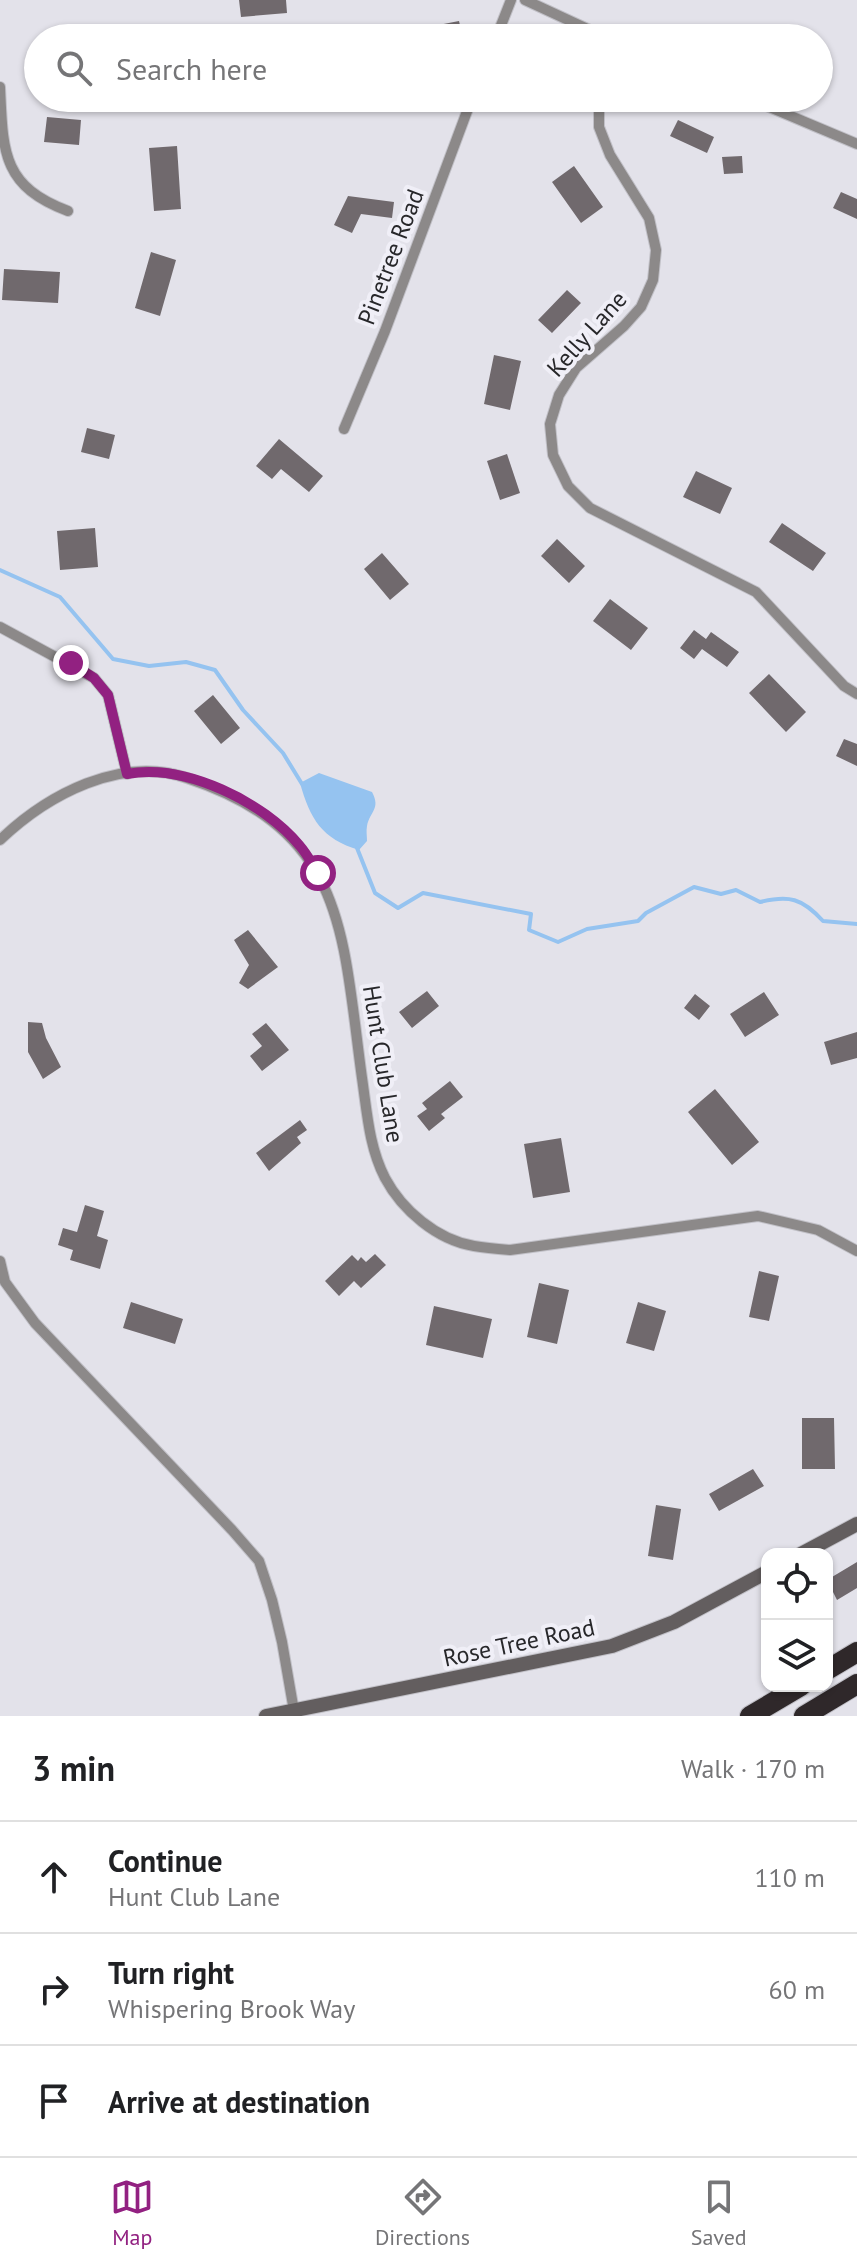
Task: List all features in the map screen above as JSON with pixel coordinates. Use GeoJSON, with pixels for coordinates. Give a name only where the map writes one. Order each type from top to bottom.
{"type":"FeatureCollection","features":[{"type":"Feature","properties":{"kind":"highway"},"geometry":{"type":"LineString","coordinates":[[833,1666],[857,1652]]}},
{"type":"Feature","properties":{"kind":"highway"},"geometry":{"type":"LineString","coordinates":[[804,1716],[857,1684]]}},
{"type":"Feature","properties":{"kind":"highway"},"geometry":{"type":"LineString","coordinates":[[750,1716],[791,1692]]}},
{"type":"Feature","properties":{"kind":"street"},"geometry":{"type":"LineString","coordinates":[[502,24],[511,0]]}},
{"type":"Feature","properties":{"kind":"street"},"geometry":{"type":"LineString","coordinates":[[525,0],[577,24]]}},
{"type":"Feature","properties":{"kind":"street"},"geometry":{"type":"LineString","coordinates":[[0,87],[6,157],[21,184],[43,202],[68,211]]}},
{"type":"Feature","properties":{"kind":"street","name":"Pinetree Road"},"geometry":{"type":"LineString","coordinates":[[344,429],[385,331],[467,112]]}},
{"type":"Feature","properties":{"kind":"street","name":"Kelly Lane"},"geometry":{"type":"LineString","coordinates":[[599,112],[599,127],[610,155],[649,218],[656,250],[653,280],[641,307],[576,368],[559,395],[550,424],[553,455],[568,486],[590,508],[756,592],[844,686],[857,694]]}},
{"type":"Feature","properties":{"kind":"street"},"geometry":{"type":"LineString","coordinates":[[781,112],[857,144]]}},
{"type":"Feature","properties":{"kind":"street"},"geometry":{"type":"LineString","coordinates":[[0,627],[94,678],[108,695],[127,774]]}},
{"type":"Feature","properties":{"kind":"street","name":"Hunt Club Lane"},"geometry":{"type":"LineString","coordinates":[[0,840],[24,817],[54,799],[95,779],[138,772],[178,775],[224,790],[264,813],[300,845],[322,879],[339,924],[371,1140],[385,1177],[402,1204],[434,1231],[471,1246],[510,1250],[758,1216],[818,1230],[857,1251]]}},
{"type":"Feature","properties":{"kind":"street"},"geometry":{"type":"LineString","coordinates":[[0,1261],[5,1282],[35,1323],[259,1561],[282,1642],[294,1711]]}},
{"type":"Feature","properties":{"kind":"street"},"geometry":{"type":"LineString","coordinates":[[812,1548],[857,1524]]}},
{"type":"Feature","properties":{"kind":"street","name":"Rose Tree Road"},"geometry":{"type":"LineString","coordinates":[[266,1716],[612,1646],[674,1622],[761,1575]]}},
{"type":"Feature","properties":{"kind":"water"},"geometry":{"type":"Polygon","coordinates":[[[319,773],[372,792],[375,806],[368,821],[367,841],[359,850],[336,840],[313,817],[300,783],[319,773]]]}},
{"type":"Feature","properties":{"kind":"building"},"geometry":{"type":"Polygon","coordinates":[[[239,0],[286,0],[287,13],[241,17],[239,0]]]}},
{"type":"Feature","properties":{"kind":"building"},"geometry":{"type":"Polygon","coordinates":[[[47,117],[81,120],[79,145],[44,142],[47,117]]]}},
{"type":"Feature","properties":{"kind":"building"},"geometry":{"type":"Polygon","coordinates":[[[678,120],[714,137],[707,153],[670,136],[678,120]]]}},
{"type":"Feature","properties":{"kind":"building"},"geometry":{"type":"Polygon","coordinates":[[[177,146],[181,209],[154,211],[149,148],[177,146]]]}},
{"type":"Feature","properties":{"kind":"building"},"geometry":{"type":"Polygon","coordinates":[[[742,156],[743,173],[724,174],[722,157],[742,156]]]}},
{"type":"Feature","properties":{"kind":"building"},"geometry":{"type":"Polygon","coordinates":[[[574,166],[603,207],[581,223],[552,182],[574,166]]]}},
{"type":"Feature","properties":{"kind":"building"},"geometry":{"type":"Polygon","coordinates":[[[841,192],[857,199],[857,219],[833,208],[841,192]]]}},
{"type":"Feature","properties":{"kind":"building"},"geometry":{"type":"Polygon","coordinates":[[[348,196],[394,202],[392,218],[361,214],[352,233],[334,225],[348,196]]]}},
{"type":"Feature","properties":{"kind":"building"},"geometry":{"type":"Polygon","coordinates":[[[151,252],[176,260],[160,316],[135,308],[151,252]]]}},
{"type":"Feature","properties":{"kind":"building"},"geometry":{"type":"Polygon","coordinates":[[[4,269],[60,272],[58,303],[2,300],[4,269]]]}},
{"type":"Feature","properties":{"kind":"building"},"geometry":{"type":"Polygon","coordinates":[[[567,290],[581,303],[552,333],[538,320],[567,290]]]}},
{"type":"Feature","properties":{"kind":"building"},"geometry":{"type":"Polygon","coordinates":[[[494,355],[521,361],[510,410],[484,404],[494,355]]]}},
{"type":"Feature","properties":{"kind":"building"},"geometry":{"type":"Polygon","coordinates":[[[87,428],[115,435],[109,459],[81,452],[87,428]]]}},
{"type":"Feature","properties":{"kind":"building"},"geometry":{"type":"Polygon","coordinates":[[[279,439],[323,476],[309,492],[281,469],[272,479],[256,466],[279,439]]]}},
{"type":"Feature","properties":{"kind":"building"},"geometry":{"type":"Polygon","coordinates":[[[507,454],[520,493],[500,500],[487,461],[507,454]]]}},
{"type":"Feature","properties":{"kind":"building"},"geometry":{"type":"Polygon","coordinates":[[[696,471],[732,488],[720,514],[683,497],[696,471]]]}},
{"type":"Feature","properties":{"kind":"building"},"geometry":{"type":"Polygon","coordinates":[[[782,523],[826,553],[813,571],[769,542],[782,523]]]}},
{"type":"Feature","properties":{"kind":"building"},"geometry":{"type":"Polygon","coordinates":[[[95,528],[98,567],[60,570],[57,531],[95,528]]]}},
{"type":"Feature","properties":{"kind":"building"},"geometry":{"type":"Polygon","coordinates":[[[557,539],[585,566],[569,583],[541,556],[557,539]]]}},
{"type":"Feature","properties":{"kind":"building"},"geometry":{"type":"Polygon","coordinates":[[[382,553],[409,584],[390,600],[364,569],[382,553]]]}},
{"type":"Feature","properties":{"kind":"building"},"geometry":{"type":"Polygon","coordinates":[[[610,599],[648,628],[631,650],[593,621],[610,599]]]}},
{"type":"Feature","properties":{"kind":"building"},"geometry":{"type":"Polygon","coordinates":[[[694,630],[706,639],[711,632],[739,652],[727,667],[702,649],[694,659],[680,648],[694,630]]]}},
{"type":"Feature","properties":{"kind":"building"},"geometry":{"type":"Polygon","coordinates":[[[769,674],[806,712],[786,732],[749,693],[769,674]]]}},
{"type":"Feature","properties":{"kind":"building"},"geometry":{"type":"Polygon","coordinates":[[[213,695],[240,728],[221,744],[194,711],[213,695]]]}},
{"type":"Feature","properties":{"kind":"building"},"geometry":{"type":"Polygon","coordinates":[[[844,739],[857,744],[857,766],[836,756],[844,739]]]}},
{"type":"Feature","properties":{"kind":"building"},"geometry":{"type":"Polygon","coordinates":[[[248,930],[278,967],[248,989],[239,983],[249,965],[234,940],[248,930]]]}},
{"type":"Feature","properties":{"kind":"building"},"geometry":{"type":"Polygon","coordinates":[[[427,991],[439,1006],[412,1028],[399,1012],[427,991]]]}},
{"type":"Feature","properties":{"kind":"building"},"geometry":{"type":"Polygon","coordinates":[[[764,992],[779,1015],[745,1037],[730,1014],[764,992]]]}},
{"type":"Feature","properties":{"kind":"building"},"geometry":{"type":"Polygon","coordinates":[[[695,994],[710,1006],[699,1020],[684,1008],[695,994]]]}},
{"type":"Feature","properties":{"kind":"building"},"geometry":{"type":"Polygon","coordinates":[[[28,1022],[42,1023],[61,1067],[43,1079],[28,1052],[28,1022]]]}},
{"type":"Feature","properties":{"kind":"building"},"geometry":{"type":"Polygon","coordinates":[[[266,1023],[289,1050],[262,1071],[250,1056],[262,1046],[252,1034],[266,1023]]]}},
{"type":"Feature","properties":{"kind":"building"},"geometry":{"type":"Polygon","coordinates":[[[857,1032],[857,1058],[831,1065],[824,1042],[857,1032]]]}},
{"type":"Feature","properties":{"kind":"building"},"geometry":{"type":"Polygon","coordinates":[[[450,1081],[463,1097],[441,1114],[445,1118],[429,1131],[417,1116],[427,1109],[422,1103],[450,1081]]]}},
{"type":"Feature","properties":{"kind":"building"},"geometry":{"type":"Polygon","coordinates":[[[715,1089],[759,1142],[732,1165],[688,1112],[715,1089]]]}},
{"type":"Feature","properties":{"kind":"building"},"geometry":{"type":"Polygon","coordinates":[[[300,1120],[307,1130],[297,1137],[301,1143],[269,1171],[256,1153],[300,1120]]]}},
{"type":"Feature","properties":{"kind":"building"},"geometry":{"type":"Polygon","coordinates":[[[561,1138],[570,1192],[533,1198],[524,1144],[561,1138]]]}},
{"type":"Feature","properties":{"kind":"building"},"geometry":{"type":"Polygon","coordinates":[[[85,1205],[104,1211],[97,1236],[108,1240],[100,1269],[70,1260],[73,1250],[58,1245],[63,1228],[77,1232],[85,1205]]]}},
{"type":"Feature","properties":{"kind":"building"},"geometry":{"type":"Polygon","coordinates":[[[375,1254],[386,1265],[361,1288],[354,1281],[339,1296],[325,1281],[352,1255],[358,1261],[361,1257],[366,1262],[375,1254]]]}},
{"type":"Feature","properties":{"kind":"building"},"geometry":{"type":"Polygon","coordinates":[[[759,1271],[779,1276],[769,1321],[749,1317],[759,1271]]]}},
{"type":"Feature","properties":{"kind":"building"},"geometry":{"type":"Polygon","coordinates":[[[539,1283],[569,1290],[557,1344],[527,1337],[539,1283]]]}},
{"type":"Feature","properties":{"kind":"building"},"geometry":{"type":"Polygon","coordinates":[[[131,1302],[183,1319],[175,1344],[123,1328],[131,1302]]]}},
{"type":"Feature","properties":{"kind":"building"},"geometry":{"type":"Polygon","coordinates":[[[638,1302],[666,1311],[654,1351],[626,1343],[638,1302]]]}},
{"type":"Feature","properties":{"kind":"building"},"geometry":{"type":"Polygon","coordinates":[[[434,1306],[492,1319],[483,1358],[426,1345],[434,1306]]]}},
{"type":"Feature","properties":{"kind":"building"},"geometry":{"type":"Polygon","coordinates":[[[802,1418],[834,1418],[835,1469],[802,1469],[802,1418]]]}},
{"type":"Feature","properties":{"kind":"building"},"geometry":{"type":"Polygon","coordinates":[[[753,1469],[764,1486],[719,1511],[709,1494],[753,1469]]]}},
{"type":"Feature","properties":{"kind":"building"},"geometry":{"type":"Polygon","coordinates":[[[656,1505],[681,1509],[673,1560],[648,1556],[656,1505]]]}},
{"type":"Feature","properties":{"kind":"building"},"geometry":{"type":"Polygon","coordinates":[[[857,1562],[857,1588],[837,1600],[833,1592],[833,1576],[857,1562]]]}},
{"type":"Feature","properties":{"kind":"waterway"},"geometry":{"type":"LineString","coordinates":[[0,570],[60,597],[113,659],[149,666],[186,662],[215,670],[243,710],[283,753],[302,784]]}},
{"type":"Feature","properties":{"kind":"waterway"},"geometry":{"type":"LineString","coordinates":[[357,848],[375,893],[398,908],[423,893],[531,914],[529,930],[558,942],[587,929],[638,921],[646,913],[694,887],[721,894],[736,890],[760,902],[794,900],[808,907],[823,921],[857,924]]}},
{"type":"Feature","properties":{"kind":"route"},"geometry":{"type":"LineString","coordinates":[[71,663],[94,678],[108,695],[127,774],[178,775],[224,790],[264,813],[300,845],[318,873]]}}]}
